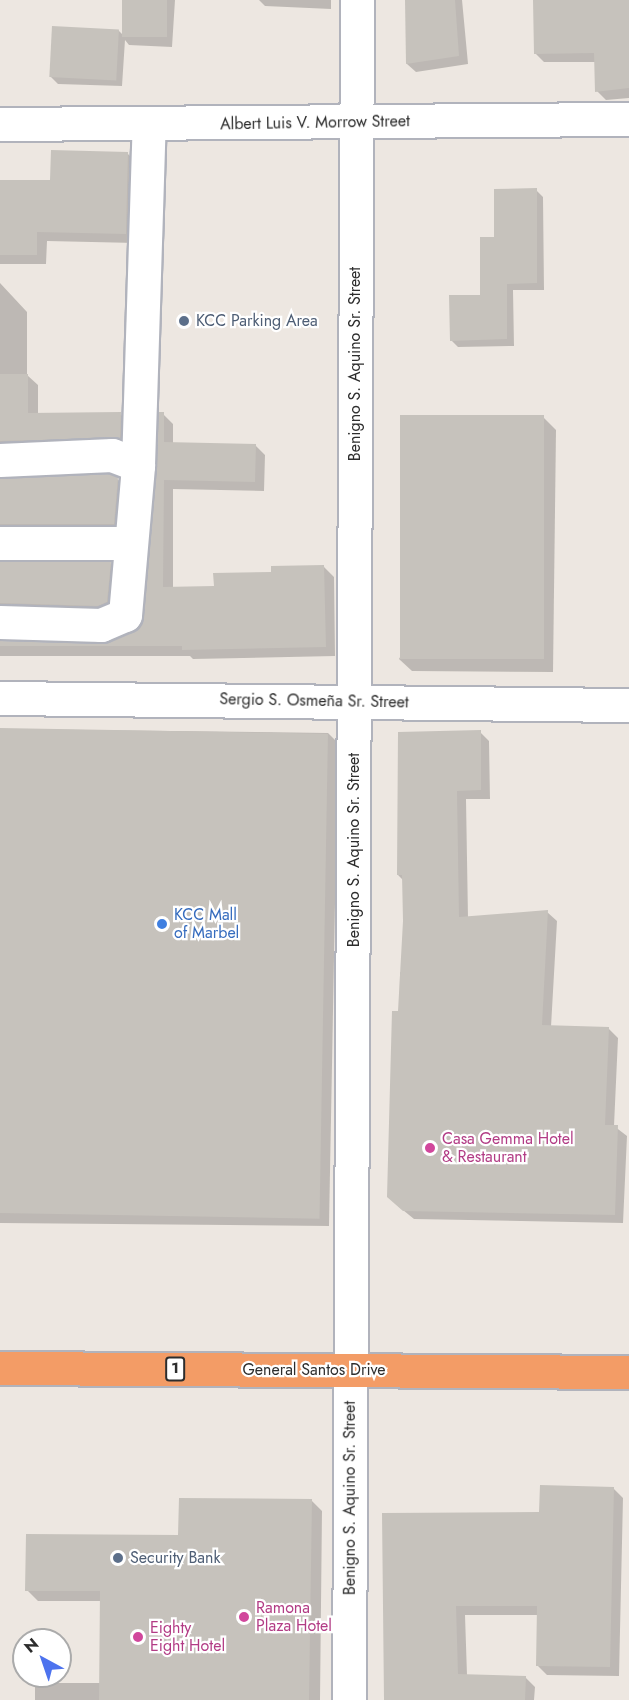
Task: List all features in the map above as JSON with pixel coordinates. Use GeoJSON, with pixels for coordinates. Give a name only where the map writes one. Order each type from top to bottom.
{"type":"FeatureCollection","features":[{"type":"Feature","properties":{"kind":"highway","name":"General Santos Drive"},"geometry":{"type":"LineString","coordinates":[[0,1368],[629,1372]]}},
{"type":"Feature","properties":{"kind":"street","name":"Benigno S. Aquino Sr. Street"},"geometry":{"type":"LineString","coordinates":[[348,1700],[357,0]]}},
{"type":"Feature","properties":{"kind":"street","name":"Albert Luis V. Morrow Street"},"geometry":{"type":"LineString","coordinates":[[0,124],[629,119]]}},
{"type":"Feature","properties":{"kind":"street"},"geometry":{"type":"LineString","coordinates":[[0,622],[100,625],[117,621],[125,615],[138,465],[149,124]]}},
{"type":"Feature","properties":{"kind":"street"},"geometry":{"type":"LineString","coordinates":[[0,460],[112,454],[138,465]]}},
{"type":"Feature","properties":{"kind":"street"},"geometry":{"type":"LineString","coordinates":[[0,543],[130,543]]}},
{"type":"Feature","properties":{"kind":"street","name":"Sergio S. Osmeña Sr. Street"},"geometry":{"type":"LineString","coordinates":[[0,698],[629,705]]}},
{"type":"Feature","properties":{"kind":"building"},"geometry":{"type":"Polygon","coordinates":[[[122,0],[167,0],[167,37],[122,37],[122,0]]]}},
{"type":"Feature","properties":{"kind":"building"},"geometry":{"type":"Polygon","coordinates":[[[405,0],[455,0],[459,56],[406,64],[405,0]]]}},
{"type":"Feature","properties":{"kind":"building"},"geometry":{"type":"Polygon","coordinates":[[[533,0],[629,0],[629,88],[595,92],[594,53],[534,54],[533,0]]]}},
{"type":"Feature","properties":{"kind":"building"},"geometry":{"type":"Polygon","coordinates":[[[52,26],[119,30],[116,80],[49,77],[52,26]]]}},
{"type":"Feature","properties":{"kind":"building"},"geometry":{"type":"Polygon","coordinates":[[[51,150],[128,152],[126,234],[37,232],[37,255],[0,255],[0,180],[50,180],[51,150]]]}},
{"type":"Feature","properties":{"kind":"building"},"geometry":{"type":"Polygon","coordinates":[[[537,188],[537,283],[507,284],[507,339],[450,341],[449,295],[480,295],[480,237],[494,237],[494,189],[537,188]]]}},
{"type":"Feature","properties":{"kind":"building"},"geometry":{"type":"Polygon","coordinates":[[[0,374],[28,374],[28,413],[121,412],[120,438],[0,441],[0,374]]]}},
{"type":"Feature","properties":{"kind":"building"},"geometry":{"type":"Polygon","coordinates":[[[158,412],[164,412],[164,442],[256,444],[255,482],[164,480],[163,587],[214,586],[213,573],[271,572],[271,566],[324,565],[326,647],[182,650],[182,646],[0,646],[0,641],[101,644],[140,626],[158,412]]]}},
{"type":"Feature","properties":{"kind":"building"},"geometry":{"type":"Polygon","coordinates":[[[400,415],[544,415],[544,659],[400,659],[400,415]]]}},
{"type":"Feature","properties":{"kind":"building"},"geometry":{"type":"Polygon","coordinates":[[[109,474],[118,477],[114,524],[0,524],[0,479],[109,474]]]}},
{"type":"Feature","properties":{"kind":"building"},"geometry":{"type":"Polygon","coordinates":[[[0,562],[111,562],[107,602],[98,606],[0,603],[0,562]]]}},
{"type":"Feature","properties":{"kind":"building","name":"KCC Mall of Marbel"},"geometry":{"type":"Polygon","coordinates":[[[0,728],[328,734],[319,1219],[0,1213],[0,728]]]}},
{"type":"Feature","properties":{"kind":"building"},"geometry":{"type":"Polygon","coordinates":[[[481,730],[481,790],[457,791],[459,917],[548,910],[542,1025],[609,1027],[605,1125],[618,1125],[615,1215],[403,1211],[387,1197],[392,1011],[398,1011],[403,921],[402,875],[397,875],[398,732],[481,730]]]}},
{"type":"Feature","properties":{"kind":"building"},"geometry":{"type":"Polygon","coordinates":[[[540,1485],[614,1487],[610,1667],[536,1666],[537,1606],[456,1606],[458,1674],[526,1676],[525,1700],[384,1700],[382,1513],[539,1512],[540,1485]]]}},
{"type":"Feature","properties":{"kind":"building","name":"Ramona Plaza Hotel"},"geometry":{"type":"Polygon","coordinates":[[[179,1498],[312,1499],[309,1700],[99,1700],[100,1591],[25,1591],[26,1534],[178,1535],[179,1498]]]}},
{"type":"Feature","properties":{"kind":"place","name":"KCC Parking Area"},"geometry":{"type":"Point","coordinates":[184,321]}},
{"type":"Feature","properties":{"kind":"place","name":"KCC Mall of Marbel"},"geometry":{"type":"Point","coordinates":[162,924]}},
{"type":"Feature","properties":{"kind":"place","name":"Casa Gemma Hotel & Restaurant"},"geometry":{"type":"Point","coordinates":[430,1148]}},
{"type":"Feature","properties":{"kind":"place","name":"Security Bank"},"geometry":{"type":"Point","coordinates":[118,1558]}},
{"type":"Feature","properties":{"kind":"place","name":"Ramona Plaza Hotel"},"geometry":{"type":"Point","coordinates":[244,1617]}},
{"type":"Feature","properties":{"kind":"place","name":"Eighty Eight Hotel"},"geometry":{"type":"Point","coordinates":[138,1637]}}]}
